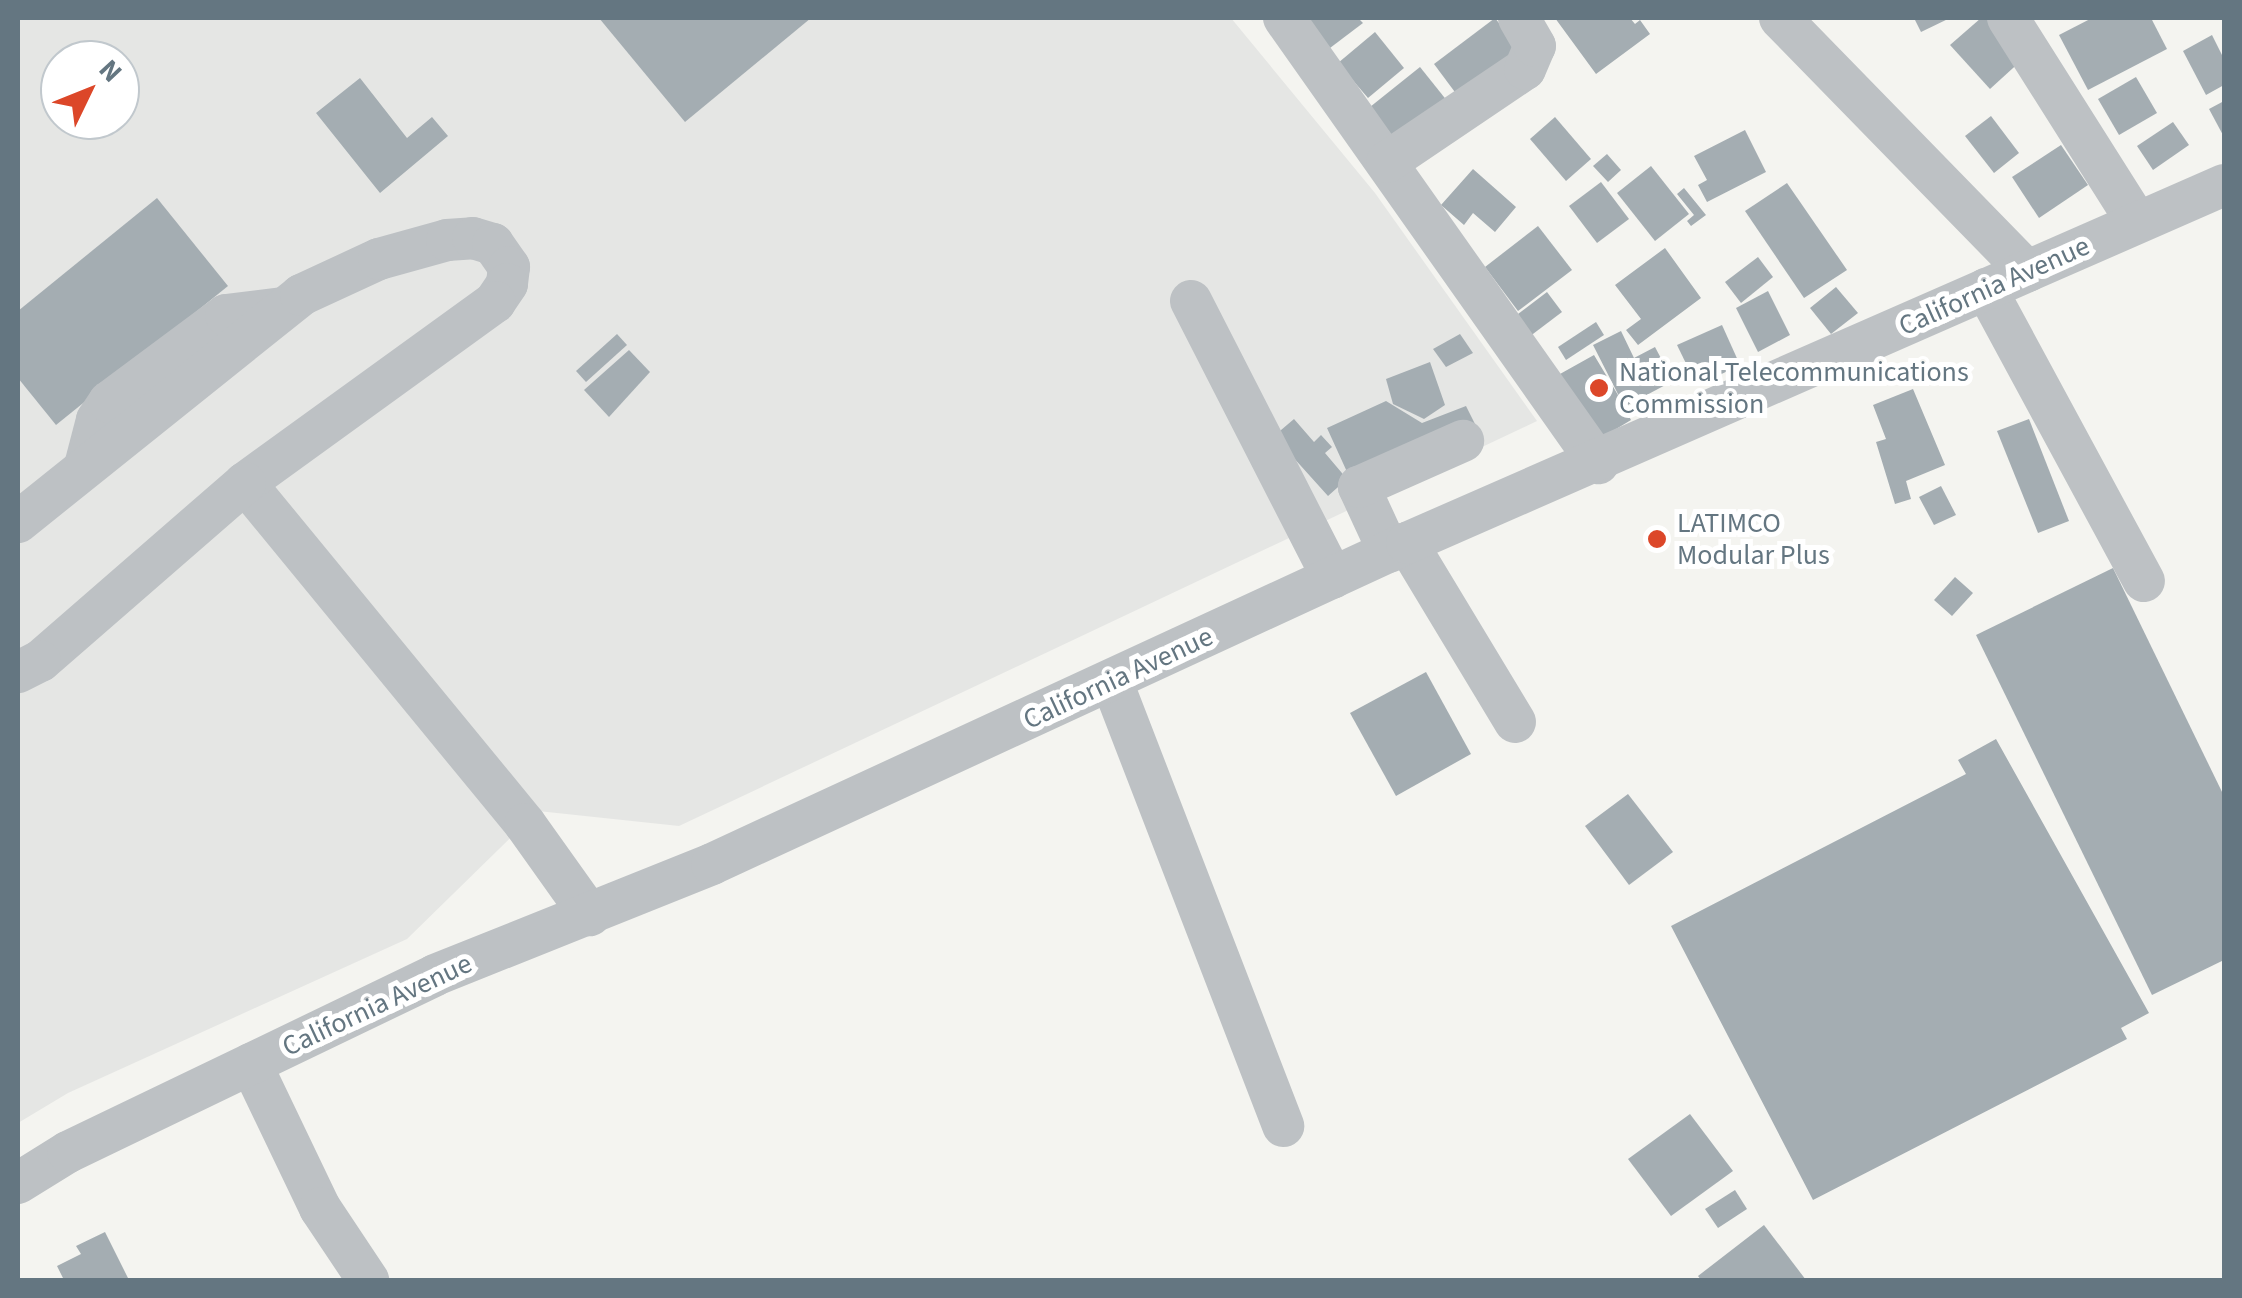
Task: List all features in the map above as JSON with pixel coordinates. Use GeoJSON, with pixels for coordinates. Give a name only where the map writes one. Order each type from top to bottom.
{"type":"FeatureCollection","features":[{"type":"Feature","properties":{"kind":"street"},"geometry":{"type":"LineString","coordinates":[[1284,18],[1598,462]]}},
{"type":"Feature","properties":{"kind":"street"},"geometry":{"type":"LineString","coordinates":[[1388,162],[1525,70],[1535,46],[1519,18]]}},
{"type":"Feature","properties":{"kind":"street"},"geometry":{"type":"LineString","coordinates":[[1780,18],[2027,271]]}},
{"type":"Feature","properties":{"kind":"street"},"geometry":{"type":"LineString","coordinates":[[2008,18],[2137,222]]}},
{"type":"Feature","properties":{"kind":"street","name":"California Avenue"},"geometry":{"type":"LineString","coordinates":[[18,1182],[68,1152],[436,975],[712,864],[1398,547],[2224,186]]}},
{"type":"Feature","properties":{"kind":"street"},"geometry":{"type":"LineString","coordinates":[[18,522],[282,308],[379,259],[447,240],[473,238],[493,244],[509,267],[507,284],[495,302],[245,483],[40,661],[18,672]]}},
{"type":"Feature","properties":{"kind":"street"},"geometry":{"type":"LineString","coordinates":[[1986,289],[2144,581]]}},
{"type":"Feature","properties":{"kind":"street"},"geometry":{"type":"LineString","coordinates":[[1191,301],[1333,578]]}},
{"type":"Feature","properties":{"kind":"street"},"geometry":{"type":"LineString","coordinates":[[1463,441],[1358,487],[1515,722]]}},
{"type":"Feature","properties":{"kind":"street"},"geometry":{"type":"LineString","coordinates":[[245,483],[524,824],[590,915]]}},
{"type":"Feature","properties":{"kind":"street"},"geometry":{"type":"LineString","coordinates":[[1112,682],[1282,1126]]}},
{"type":"Feature","properties":{"kind":"street"},"geometry":{"type":"LineString","coordinates":[[251,1064],[320,1208],[368,1280]]}},
{"type":"Feature","properties":{"kind":"shaded area"},"geometry":{"type":"Polygon","coordinates":[[[18,18],[1231,18],[1375,193],[1537,421],[679,826],[538,811],[407,939],[68,1093],[18,1123],[18,18]]]}},
{"type":"Feature","properties":{"kind":"building"},"geometry":{"type":"Polygon","coordinates":[[[599,18],[811,18],[685,122],[599,18]]]}},
{"type":"Feature","properties":{"kind":"building"},"geometry":{"type":"Polygon","coordinates":[[[1305,18],[1358,18],[1363,23],[1330,48],[1305,18]]]}},
{"type":"Feature","properties":{"kind":"building"},"geometry":{"type":"Polygon","coordinates":[[[1495,18],[1528,60],[1466,107],[1434,64],[1495,18]]]}},
{"type":"Feature","properties":{"kind":"building"},"geometry":{"type":"Polygon","coordinates":[[[1555,18],[1630,18],[1635,24],[1640,20],[1650,34],[1596,74],[1555,18]]]}},
{"type":"Feature","properties":{"kind":"building"},"geometry":{"type":"Polygon","coordinates":[[[1914,18],[1950,18],[1921,32],[1914,18]]]}},
{"type":"Feature","properties":{"kind":"building"},"geometry":{"type":"Polygon","coordinates":[[[1981,18],[1988,18],[2024,58],[1990,89],[1950,45],[1981,18]]]}},
{"type":"Feature","properties":{"kind":"building"},"geometry":{"type":"Polygon","coordinates":[[[2092,18],[2151,18],[2167,49],[2088,90],[2059,35],[2092,18]]]}},
{"type":"Feature","properties":{"kind":"building"},"geometry":{"type":"Polygon","coordinates":[[[1375,32],[1404,68],[1368,98],[1338,63],[1375,32]]]}},
{"type":"Feature","properties":{"kind":"building"},"geometry":{"type":"Polygon","coordinates":[[[2212,35],[2224,59],[2224,85],[2206,95],[2183,51],[2212,35]]]}},
{"type":"Feature","properties":{"kind":"building"},"geometry":{"type":"Polygon","coordinates":[[[1420,67],[1452,107],[1401,147],[1370,107],[1420,67]]]}},
{"type":"Feature","properties":{"kind":"building"},"geometry":{"type":"Polygon","coordinates":[[[2136,77],[2157,113],[2119,135],[2098,99],[2136,77]]]}},
{"type":"Feature","properties":{"kind":"building"},"geometry":{"type":"Polygon","coordinates":[[[360,78],[407,138],[432,117],[448,136],[380,193],[316,113],[360,78]]]}},
{"type":"Feature","properties":{"kind":"building"},"geometry":{"type":"Polygon","coordinates":[[[2224,101],[2224,137],[2209,109],[2224,101]]]}},
{"type":"Feature","properties":{"kind":"building"},"geometry":{"type":"Polygon","coordinates":[[[1991,116],[2019,153],[1994,173],[1965,136],[1991,116]]]}},
{"type":"Feature","properties":{"kind":"building"},"geometry":{"type":"Polygon","coordinates":[[[1555,117],[1591,159],[1566,181],[1530,139],[1555,117]]]}},
{"type":"Feature","properties":{"kind":"building"},"geometry":{"type":"Polygon","coordinates":[[[2173,122],[2189,145],[2153,170],[2137,146],[2173,122]]]}},
{"type":"Feature","properties":{"kind":"building"},"geometry":{"type":"Polygon","coordinates":[[[1745,130],[1766,172],[1707,202],[1698,185],[1707,180],[1694,156],[1745,130]]]}},
{"type":"Feature","properties":{"kind":"building"},"geometry":{"type":"Polygon","coordinates":[[[2061,145],[2088,185],[2039,218],[2012,177],[2061,145]]]}},
{"type":"Feature","properties":{"kind":"building"},"geometry":{"type":"Polygon","coordinates":[[[1607,154],[1621,170],[1608,182],[1593,166],[1607,154]]]}},
{"type":"Feature","properties":{"kind":"building"},"geometry":{"type":"Polygon","coordinates":[[[1651,166],[1689,214],[1655,241],[1617,193],[1651,166]]]}},
{"type":"Feature","properties":{"kind":"building"},"geometry":{"type":"Polygon","coordinates":[[[1473,169],[1516,207],[1495,232],[1473,213],[1464,225],[1441,205],[1473,169]]]}},
{"type":"Feature","properties":{"kind":"building"},"geometry":{"type":"Polygon","coordinates":[[[1601,182],[1629,219],[1597,243],[1569,206],[1601,182]]]}},
{"type":"Feature","properties":{"kind":"building"},"geometry":{"type":"Polygon","coordinates":[[[1787,183],[1847,270],[1804,298],[1745,211],[1787,183]]]}},
{"type":"Feature","properties":{"kind":"building"},"geometry":{"type":"Polygon","coordinates":[[[1684,188],[1706,215],[1691,226],[1687,221],[1694,215],[1677,194],[1684,188]]]}},
{"type":"Feature","properties":{"kind":"building"},"geometry":{"type":"Polygon","coordinates":[[[157,198],[228,286],[56,425],[18,378],[18,311],[157,198]]]}},
{"type":"Feature","properties":{"kind":"building"},"geometry":{"type":"Polygon","coordinates":[[[1538,226],[1572,270],[1518,311],[1485,267],[1538,226]]]}},
{"type":"Feature","properties":{"kind":"building"},"geometry":{"type":"Polygon","coordinates":[[[1665,248],[1701,298],[1638,345],[1626,330],[1641,319],[1615,285],[1665,248]]]}},
{"type":"Feature","properties":{"kind":"building"},"geometry":{"type":"Polygon","coordinates":[[[1758,257],[1773,277],[1741,303],[1725,282],[1758,257]]]}},
{"type":"Feature","properties":{"kind":"building"},"geometry":{"type":"Polygon","coordinates":[[[1836,287],[1858,313],[1831,334],[1810,308],[1836,287]]]}},
{"type":"Feature","properties":{"kind":"building"},"geometry":{"type":"Polygon","coordinates":[[[1768,291],[1790,335],[1758,352],[1736,308],[1768,291]]]}},
{"type":"Feature","properties":{"kind":"building"},"geometry":{"type":"Polygon","coordinates":[[[1547,292],[1562,312],[1525,340],[1510,320],[1547,292]]]}},
{"type":"Feature","properties":{"kind":"building"},"geometry":{"type":"Polygon","coordinates":[[[1596,322],[1604,335],[1566,360],[1558,347],[1596,322]]]}},
{"type":"Feature","properties":{"kind":"building"},"geometry":{"type":"Polygon","coordinates":[[[1722,325],[1740,365],[1697,386],[1677,345],[1722,325]]]}},
{"type":"Feature","properties":{"kind":"building"},"geometry":{"type":"Polygon","coordinates":[[[1621,331],[1634,358],[1655,347],[1673,381],[1624,407],[1631,420],[1593,443],[1551,379],[1594,355],[1621,400],[1593,345],[1621,331]]]}},
{"type":"Feature","properties":{"kind":"building"},"geometry":{"type":"Polygon","coordinates":[[[617,334],[627,345],[586,382],[576,371],[617,334]]]}},
{"type":"Feature","properties":{"kind":"building"},"geometry":{"type":"Polygon","coordinates":[[[1460,334],[1473,353],[1446,367],[1433,349],[1460,334]]]}},
{"type":"Feature","properties":{"kind":"building"},"geometry":{"type":"Polygon","coordinates":[[[629,350],[650,372],[609,417],[584,390],[629,350]]]}},
{"type":"Feature","properties":{"kind":"building"},"geometry":{"type":"Polygon","coordinates":[[[1430,362],[1445,405],[1424,419],[1393,404],[1386,379],[1430,362]]]}},
{"type":"Feature","properties":{"kind":"building"},"geometry":{"type":"Polygon","coordinates":[[[1913,389],[1945,465],[1906,481],[1911,499],[1895,504],[1876,442],[1886,439],[1873,405],[1913,389]]]}},
{"type":"Feature","properties":{"kind":"building"},"geometry":{"type":"Polygon","coordinates":[[[1386,401],[1422,423],[1466,406],[1475,424],[1353,485],[1327,428],[1386,401]]]}},
{"type":"Feature","properties":{"kind":"building"},"geometry":{"type":"Polygon","coordinates":[[[1294,419],[1314,442],[1321,435],[1332,447],[1325,453],[1347,479],[1328,496],[1274,436],[1294,419]]]}},
{"type":"Feature","properties":{"kind":"building"},"geometry":{"type":"Polygon","coordinates":[[[2029,419],[2069,521],[2038,533],[1997,431],[2029,419]]]}},
{"type":"Feature","properties":{"kind":"building"},"geometry":{"type":"Polygon","coordinates":[[[1941,486],[1956,515],[1934,525],[1919,497],[1941,486]]]}},
{"type":"Feature","properties":{"kind":"building"},"geometry":{"type":"Polygon","coordinates":[[[2113,568],[2224,796],[2224,960],[2152,995],[1976,635],[2113,568]]]}},
{"type":"Feature","properties":{"kind":"building"},"geometry":{"type":"Polygon","coordinates":[[[1955,577],[1973,593],[1952,616],[1934,600],[1955,577]]]}},
{"type":"Feature","properties":{"kind":"building"},"geometry":{"type":"Polygon","coordinates":[[[1426,672],[1471,754],[1396,796],[1350,713],[1426,672]]]}},
{"type":"Feature","properties":{"kind":"building"},"geometry":{"type":"Polygon","coordinates":[[[1996,739],[2149,1013],[2121,1028],[2127,1039],[1813,1200],[1671,926],[1966,774],[1958,760],[1996,739]]]}},
{"type":"Feature","properties":{"kind":"building"},"geometry":{"type":"Polygon","coordinates":[[[1628,794],[1673,852],[1629,885],[1585,826],[1628,794]]]}},
{"type":"Feature","properties":{"kind":"building"},"geometry":{"type":"Polygon","coordinates":[[[1690,1114],[1733,1171],[1671,1216],[1628,1159],[1690,1114]]]}},
{"type":"Feature","properties":{"kind":"building"},"geometry":{"type":"Polygon","coordinates":[[[1735,1190],[1747,1209],[1718,1228],[1705,1209],[1735,1190]]]}},
{"type":"Feature","properties":{"kind":"building"},"geometry":{"type":"Polygon","coordinates":[[[1764,1225],[1806,1280],[1701,1280],[1698,1276],[1764,1225]]]}},
{"type":"Feature","properties":{"kind":"building"},"geometry":{"type":"Polygon","coordinates":[[[105,1232],[129,1280],[64,1280],[57,1266],[81,1254],[76,1246],[105,1232]]]}},
{"type":"Feature","properties":{"kind":"place","name":"National Telecommunications Commission"},"geometry":{"type":"Point","coordinates":[1599,388]}},
{"type":"Feature","properties":{"kind":"place","name":"LATIMCO Modular Plus"},"geometry":{"type":"Point","coordinates":[1657,539]}}]}
